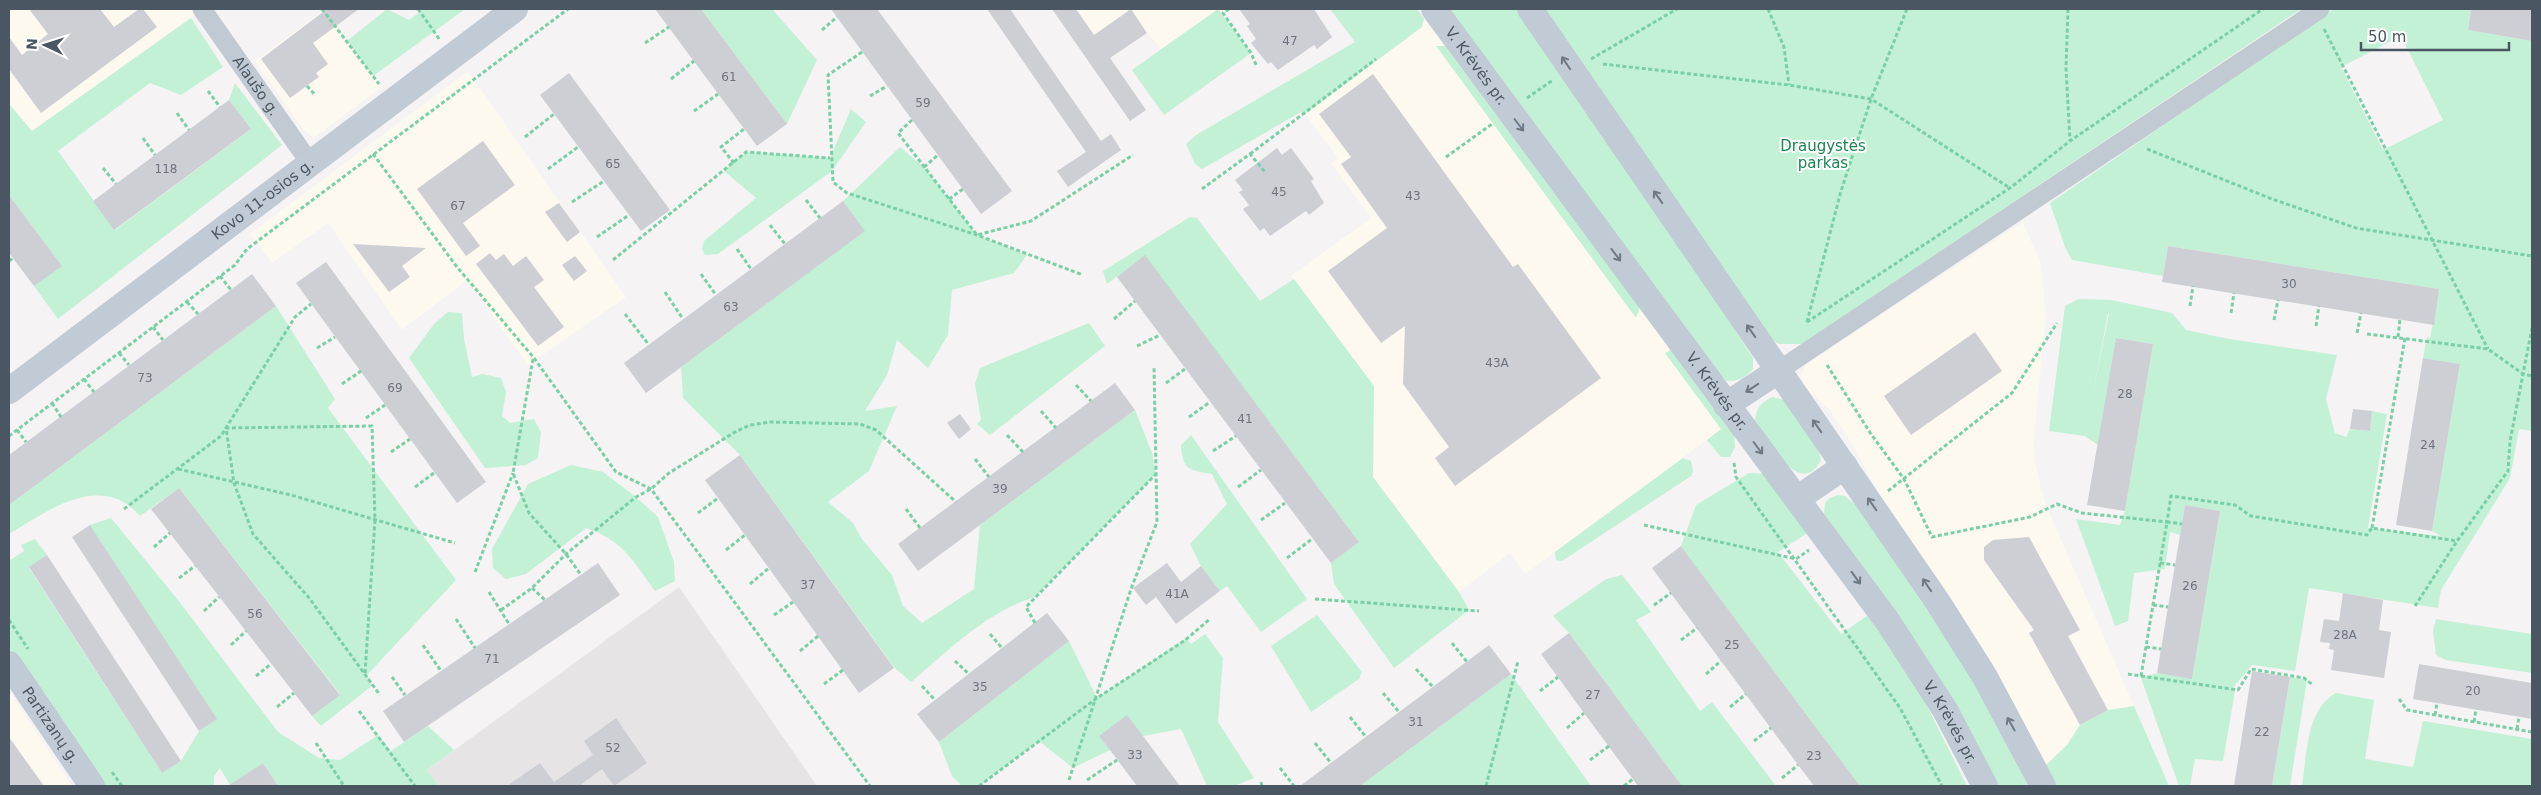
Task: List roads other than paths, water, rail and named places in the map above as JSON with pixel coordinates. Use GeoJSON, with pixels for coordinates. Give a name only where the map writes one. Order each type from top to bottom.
{"type":"FeatureCollection","features":[{"type":"Feature","properties":{"kind":"main road","name":"Kovo 11-osios g."},"geometry":{"type":"LineString","coordinates":[[9,391],[515,9]]}},
{"type":"Feature","properties":{"kind":"main road","name":"V. Krėvės pr."},"geometry":{"type":"LineString","coordinates":[[1434,9],[1888,622],[1945,710],[1986,786]]}},
{"type":"Feature","properties":{"kind":"main road"},"geometry":{"type":"LineString","coordinates":[[1530,9],[1937,601],[1980,670],[2043,786]]}},
{"type":"Feature","properties":{"kind":"main road"},"geometry":{"type":"LineString","coordinates":[[1726,405],[1778,371]]}},
{"type":"Feature","properties":{"kind":"main road"},"geometry":{"type":"LineString","coordinates":[[1797,499],[1845,466]]}},
{"type":"Feature","properties":{"kind":"main road","name":"Partizanų g."},"geometry":{"type":"LineString","coordinates":[[9,664],[92,786]]}},
{"type":"Feature","properties":{"kind":"street","name":"Alaušo g."},"geometry":{"type":"LineString","coordinates":[[202,9],[310,163]]}},
{"type":"Feature","properties":{"kind":"street"},"geometry":{"type":"LineString","coordinates":[[1778,371],[2322,16]]}},
{"type":"Feature","properties":{"kind":"park label","name":"Draugystės parkas"},"geometry":{"type":"Point","coordinates":[1823,154]}}]}
